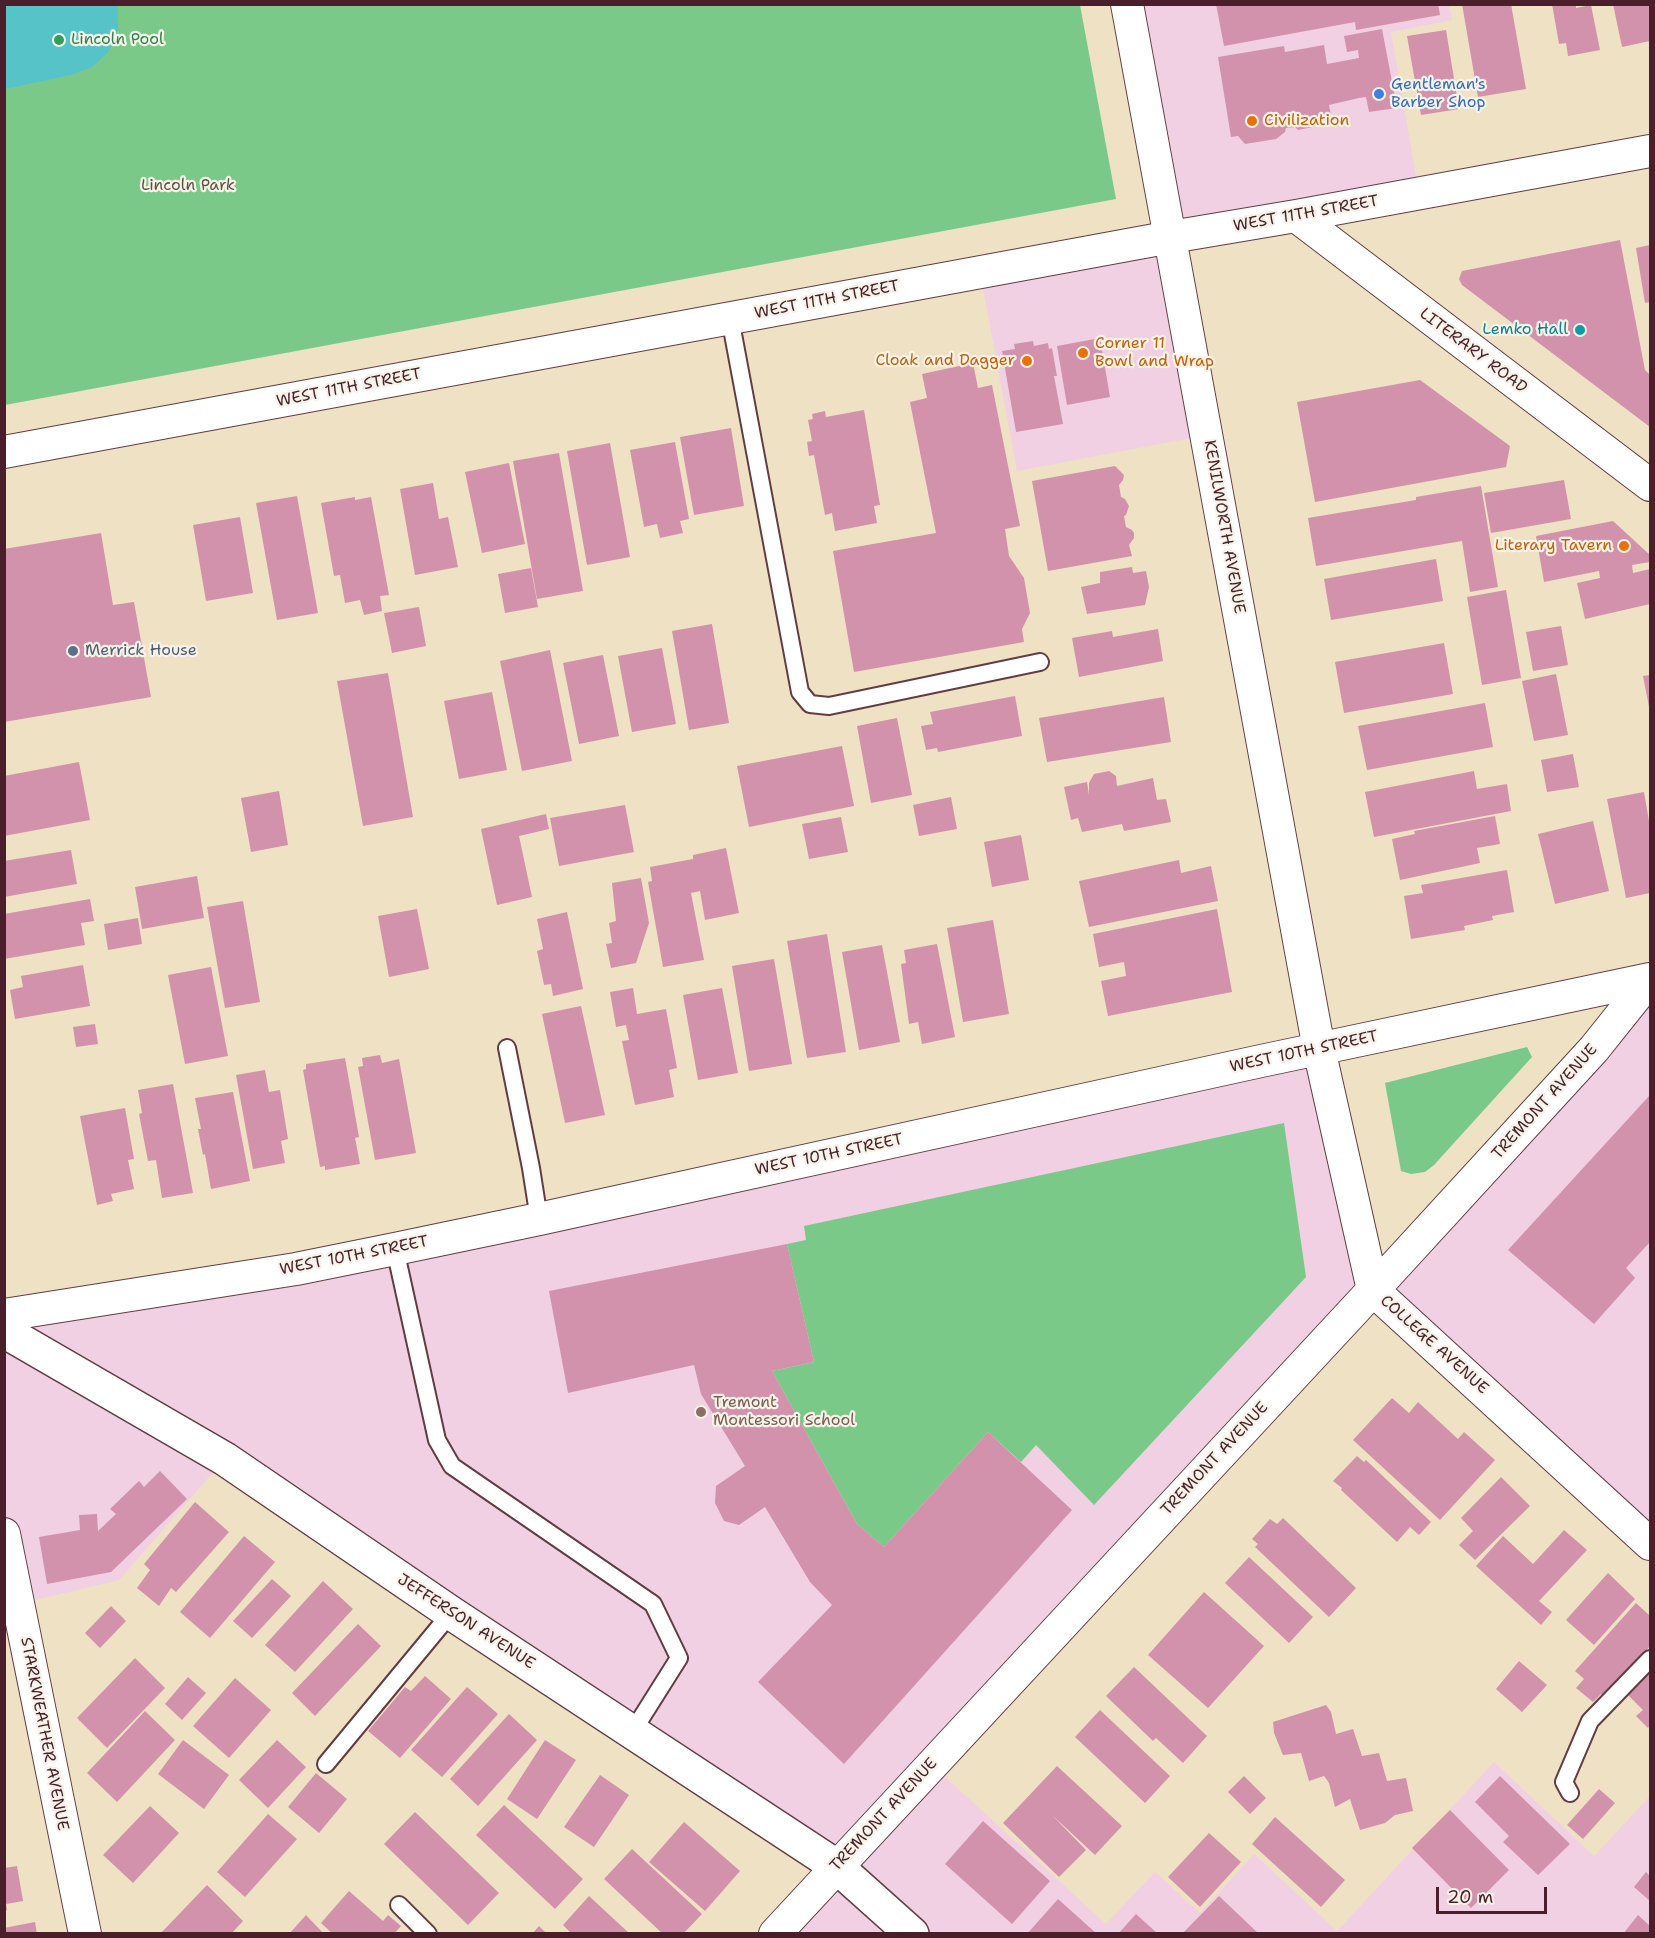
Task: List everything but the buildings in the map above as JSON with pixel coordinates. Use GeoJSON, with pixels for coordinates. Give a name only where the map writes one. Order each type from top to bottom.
{"type":"FeatureCollection","features":[{"type":"Feature","properties":{"kind":"street","name":"KENILWORTH AVENUE"},"geometry":{"type":"LineString","coordinates":[[1127,4],[1319,1049]]}},
{"type":"Feature","properties":{"kind":"street","name":"WEST 11TH STREET"},"geometry":{"type":"LineString","coordinates":[[4,452],[1650,151]]}},
{"type":"Feature","properties":{"kind":"street","name":"LITERARY ROAD"},"geometry":{"type":"LineString","coordinates":[[1296,216],[1650,485]]}},
{"type":"Feature","properties":{"kind":"street","name":"WEST 10TH STREET"},"geometry":{"type":"LineString","coordinates":[[4,1315],[296,1269],[395,1249],[1650,979]]}},
{"type":"Feature","properties":{"kind":"street","name":"TREMONT AVENUE"},"geometry":{"type":"LineString","coordinates":[[775,1934],[1594,1049],[1650,979]]}},
{"type":"Feature","properties":{"kind":"street","name":"COLLEGE AVENUE"},"geometry":{"type":"LineString","coordinates":[[1319,1049],[1373,1290],[1650,1544]]}},
{"type":"Feature","properties":{"kind":"street","name":"JEFFERSON AVENUE"},"geometry":{"type":"LineString","coordinates":[[4,1331],[225,1459],[451,1613],[836,1866],[912,1934]]}},
{"type":"Feature","properties":{"kind":"street","name":"STARKWEATHER AVENUE"},"geometry":{"type":"LineString","coordinates":[[4,1534],[85,1934]]}},
{"type":"Feature","properties":{"kind":"lane"},"geometry":{"type":"LineString","coordinates":[[730,318],[800,692],[810,704],[829,706],[1040,662]]}},
{"type":"Feature","properties":{"kind":"lane"},"geometry":{"type":"LineString","coordinates":[[507,1048],[539,1219]]}},
{"type":"Feature","properties":{"kind":"lane"},"geometry":{"type":"LineString","coordinates":[[395,1249],[437,1440],[452,1466],[653,1605],[680,1658],[633,1731]]}},
{"type":"Feature","properties":{"kind":"lane"},"geometry":{"type":"LineString","coordinates":[[326,1764],[451,1613]]}},
{"type":"Feature","properties":{"kind":"lane"},"geometry":{"type":"LineString","coordinates":[[1570,1793],[1564,1782],[1590,1721],[1650,1659]]}},
{"type":"Feature","properties":{"kind":"lane"},"geometry":{"type":"LineString","coordinates":[[399,1905],[428,1934]]}},
{"type":"Feature","properties":{"kind":"shaded area"},"geometry":{"type":"Polygon","coordinates":[[[1127,5],[1449,5],[1452,20],[1391,32],[1419,193],[1171,237],[1207,435],[1017,471],[980,272],[1170,237],[1127,5]]]}},
{"type":"Feature","properties":{"kind":"shaded area","name":"Tremont Montessori School"},"geometry":{"type":"Polygon","coordinates":[[[1650,979],[1650,1544],[1373,1290],[931,1764],[1106,1924],[1155,1872],[1200,1913],[1254,1854],[1337,1931],[1494,1762],[1594,1856],[1650,1796],[1650,1933],[775,1933],[836,1866],[224,1460],[119,1580],[18,1604],[4,1534],[4,1315],[1319,1049],[1373,1289],[1650,979]]]}},
{"type":"Feature","properties":{"kind":"green space","name":"Lincoln Park"},"geometry":{"type":"Polygon","coordinates":[[[5,5],[1080,5],[1116,199],[5,405],[5,5]]]}},
{"type":"Feature","properties":{"kind":"green space"},"geometry":{"type":"Polygon","coordinates":[[[1527,1047],[1532,1057],[1434,1165],[1425,1172],[1411,1174],[1401,1171],[1385,1083],[1527,1047]]]}},
{"type":"Feature","properties":{"kind":"green space"},"geometry":{"type":"Polygon","coordinates":[[[1284,1123],[1306,1277],[1094,1505],[1036,1445],[1021,1462],[988,1432],[884,1547],[857,1524],[772,1371],[814,1362],[787,1244],[806,1240],[804,1226],[1284,1123]]]}},
{"type":"Feature","properties":{"kind":"water","name":"Lincoln Pool"},"geometry":{"type":"Polygon","coordinates":[[[4,5],[118,5],[118,29],[109,51],[92,67],[71,75],[5,89],[4,5]]]}},
{"type":"Feature","properties":{"kind":"place","name":"Lincoln Pool"},"geometry":{"type":"Point","coordinates":[59,40]}},
{"type":"Feature","properties":{"kind":"place","name":"Gentleman's Barber Shop"},"geometry":{"type":"Point","coordinates":[1379,94]}},
{"type":"Feature","properties":{"kind":"place","name":"Civilization"},"geometry":{"type":"Point","coordinates":[1252,121]}},
{"type":"Feature","properties":{"kind":"place","name":"Lemko Hall"},"geometry":{"type":"Point","coordinates":[1580,330]}},
{"type":"Feature","properties":{"kind":"place","name":"Corner 11 Bowl and Wrap"},"geometry":{"type":"Point","coordinates":[1083,353]}},
{"type":"Feature","properties":{"kind":"place","name":"Cloak and Dagger"},"geometry":{"type":"Point","coordinates":[1027,361]}},
{"type":"Feature","properties":{"kind":"place","name":"Literary Tavern"},"geometry":{"type":"Point","coordinates":[1624,546]}},
{"type":"Feature","properties":{"kind":"place","name":"Merrick House"},"geometry":{"type":"Point","coordinates":[73,651]}},
{"type":"Feature","properties":{"kind":"place","name":"Tremont Montessori School"},"geometry":{"type":"Point","coordinates":[701,1412]}}]}
